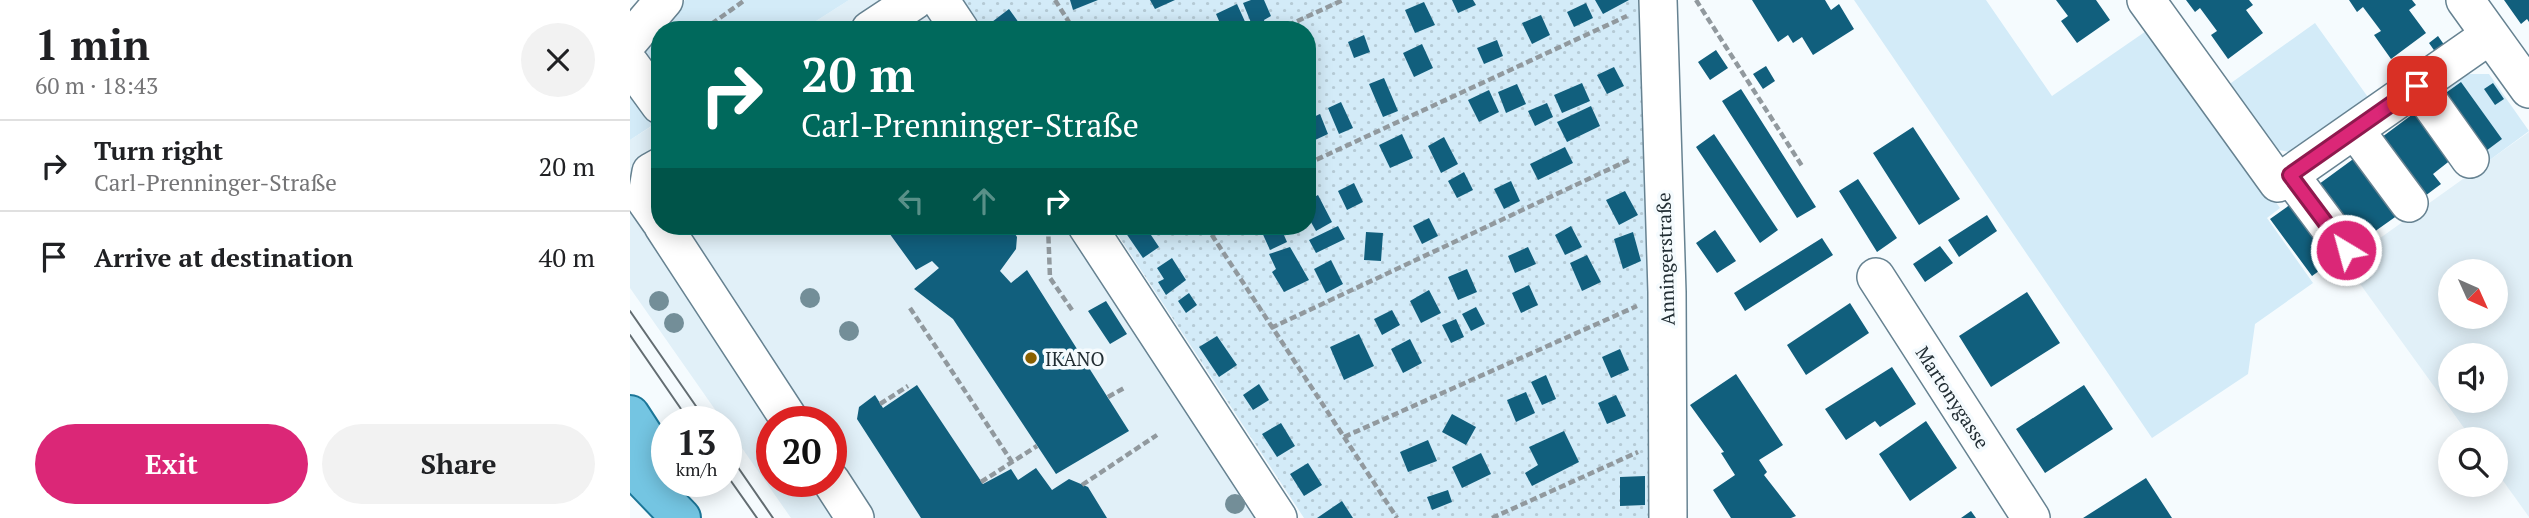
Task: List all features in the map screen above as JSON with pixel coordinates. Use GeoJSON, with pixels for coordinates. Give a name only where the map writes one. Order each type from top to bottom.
{"type":"FeatureCollection","features":[{"type":"Feature","properties":{"kind":"main road"},"geometry":{"type":"LineString","coordinates":[[630,415],[651,447]]}},
{"type":"Feature","properties":{"kind":"main road"},"geometry":{"type":"LineString","coordinates":[[630,466],[681,518]]}},
{"type":"Feature","properties":{"kind":"main road"},"geometry":{"type":"LineString","coordinates":[[683,497],[697,518]]}},
{"type":"Feature","properties":{"kind":"street"},"geometry":{"type":"LineString","coordinates":[[630,40],[664,0]]}},
{"type":"Feature","properties":{"kind":"street"},"geometry":{"type":"LineString","coordinates":[[940,0],[954,21]]}},
{"type":"Feature","properties":{"kind":"street"},"geometry":{"type":"LineString","coordinates":[[2147,0],[2278,183],[2490,35]]}},
{"type":"Feature","properties":{"kind":"street"},"geometry":{"type":"LineString","coordinates":[[2465,0],[2529,89]]}},
{"type":"Feature","properties":{"kind":"street","name":"Anningerstraße"},"geometry":{"type":"LineString","coordinates":[[1658,1],[1667,292],[1669,517]]}},
{"type":"Feature","properties":{"kind":"street"},"geometry":{"type":"LineString","coordinates":[[892,21],[911,13]]}},
{"type":"Feature","properties":{"kind":"street"},"geometry":{"type":"LineString","coordinates":[[630,64],[651,92]]}},
{"type":"Feature","properties":{"kind":"street"},"geometry":{"type":"LineString","coordinates":[[2417,86],[2470,159]]}},
{"type":"Feature","properties":{"kind":"street"},"geometry":{"type":"LineString","coordinates":[[2354,130],[2409,203]]}},
{"type":"Feature","properties":{"kind":"street"},"geometry":{"type":"LineString","coordinates":[[651,172],[646,201],[651,208]]}},
{"type":"Feature","properties":{"kind":"street"},"geometry":{"type":"LineString","coordinates":[[2290,175],[2346,250]]}},
{"type":"Feature","properties":{"kind":"street"},"geometry":{"type":"LineString","coordinates":[[669,235],[781,406]]}},
{"type":"Feature","properties":{"kind":"street"},"geometry":{"type":"LineString","coordinates":[[1093,235],[1271,515]]}},
{"type":"Feature","properties":{"kind":"street","name":"Martonygasse"},"geometry":{"type":"LineString","coordinates":[[1876,277],[2031,518]]}},
{"type":"Feature","properties":{"kind":"street"},"geometry":{"type":"LineString","coordinates":[[841,497],[855,518]]}},
{"type":"Feature","properties":{"kind":"path"},"geometry":{"type":"LineString","coordinates":[[716,21],[745,0]]}},
{"type":"Feature","properties":{"kind":"path"},"geometry":{"type":"LineString","coordinates":[[1055,0],[1068,21]]}},
{"type":"Feature","properties":{"kind":"path"},"geometry":{"type":"LineString","coordinates":[[1298,21],[1343,0]]}},
{"type":"Feature","properties":{"kind":"path"},"geometry":{"type":"LineString","coordinates":[[1696,0],[1802,166]]}},
{"type":"Feature","properties":{"kind":"path"},"geometry":{"type":"LineString","coordinates":[[1316,160],[1658,1]]}},
{"type":"Feature","properties":{"kind":"path"},"geometry":{"type":"LineString","coordinates":[[1271,328],[1662,145]]}},
{"type":"Feature","properties":{"kind":"path"},"geometry":{"type":"LineString","coordinates":[[1048,235],[1050,278],[1072,310]]}},
{"type":"Feature","properties":{"kind":"path"},"geometry":{"type":"LineString","coordinates":[[1212,235],[1396,518]]}},
{"type":"Feature","properties":{"kind":"path"},"geometry":{"type":"LineString","coordinates":[[1344,437],[1667,292]]}},
{"type":"Feature","properties":{"kind":"path"},"geometry":{"type":"LineString","coordinates":[[910,309],[1012,462]]}},
{"type":"Feature","properties":{"kind":"path"},"geometry":{"type":"LineString","coordinates":[[880,404],[908,386]]}},
{"type":"Feature","properties":{"kind":"path"},"geometry":{"type":"LineString","coordinates":[[1108,397],[1125,387]]}},
{"type":"Feature","properties":{"kind":"path"},"geometry":{"type":"LineString","coordinates":[[1082,485],[1157,435]]}},
{"type":"Feature","properties":{"kind":"path"},"geometry":{"type":"LineString","coordinates":[[1492,518],[1668,438]]}},
{"type":"Feature","properties":{"kind":"path"},"geometry":{"type":"LineString","coordinates":[[981,482],[1037,446]]}},
{"type":"Feature","properties":{"kind":"shaded area"},"geometry":{"type":"Polygon","coordinates":[[[685,0],[849,0],[816,21],[672,21],[685,0]]]}},
{"type":"Feature","properties":{"kind":"shaded area"},"geometry":{"type":"Polygon","coordinates":[[[849,0],[940,0],[954,21],[816,21],[849,0]]]}},
{"type":"Feature","properties":{"kind":"shaded area"},"geometry":{"type":"Polygon","coordinates":[[[963,0],[1643,0],[1652,213],[1648,518],[1304,518],[1118,235],[1316,235],[1316,21],[977,21],[963,0]]]}},
{"type":"Feature","properties":{"kind":"shaded area"},"geometry":{"type":"Polygon","coordinates":[[[1854,0],[1986,0],[2052,96],[2152,27],[2280,208],[2267,218],[2313,283],[2255,324],[2248,374],[2152,438],[1854,0]]]}},
{"type":"Feature","properties":{"kind":"shaded area"},"geometry":{"type":"Polygon","coordinates":[[[2315,23],[2370,100],[2295,153],[2268,148],[2224,88],[2315,23]]]}},
{"type":"Feature","properties":{"kind":"shaded area"},"geometry":{"type":"Polygon","coordinates":[[[651,42],[651,68],[639,51],[651,42]]]}},
{"type":"Feature","properties":{"kind":"shaded area"},"geometry":{"type":"Polygon","coordinates":[[[2463,74],[2489,74],[2529,131],[2487,162],[2482,154],[2502,139],[2461,83],[2440,97],[2437,93],[2463,74]]]}},
{"type":"Feature","properties":{"kind":"shaded area"},"geometry":{"type":"Polygon","coordinates":[[[630,89],[651,122],[651,126],[630,140],[630,89]]]}},
{"type":"Feature","properties":{"kind":"shaded area"},"geometry":{"type":"Polygon","coordinates":[[[651,127],[651,235],[1093,235],[1277,518],[791,518],[776,497],[847,497],[847,406],[756,406],[756,468],[742,448],[742,406],[713,406],[630,288],[630,140],[651,127]]]}},
{"type":"Feature","properties":{"kind":"shaded area"},"geometry":{"type":"Polygon","coordinates":[[[2529,132],[2529,517],[2508,488],[2508,427],[2463,427],[2453,413],[2508,413],[2508,343],[2438,343],[2438,392],[2345,263],[2529,132]]]}},
{"type":"Feature","properties":{"kind":"building"},"geometry":{"type":"Polygon","coordinates":[[[1070,0],[1098,0],[1073,10],[1070,0]]]}},
{"type":"Feature","properties":{"kind":"building"},"geometry":{"type":"Polygon","coordinates":[[[1150,0],[1175,0],[1155,9],[1150,0]]]}},
{"type":"Feature","properties":{"kind":"building"},"geometry":{"type":"Polygon","coordinates":[[[1264,0],[1271,16],[1264,21],[1250,21],[1243,3],[1264,0]]]}},
{"type":"Feature","properties":{"kind":"building"},"geometry":{"type":"Polygon","coordinates":[[[1452,0],[1473,0],[1476,5],[1458,13],[1452,0]]]}},
{"type":"Feature","properties":{"kind":"building"},"geometry":{"type":"Polygon","coordinates":[[[1595,0],[1629,0],[1603,14],[1595,0]]]}},
{"type":"Feature","properties":{"kind":"building"},"geometry":{"type":"Polygon","coordinates":[[[1752,0],[1825,0],[1831,10],[1839,4],[1854,29],[1813,55],[1802,37],[1793,43],[1788,35],[1778,42],[1752,0]]]}},
{"type":"Feature","properties":{"kind":"building"},"geometry":{"type":"Polygon","coordinates":[[[2056,0],[2096,0],[2110,20],[2077,43],[2061,21],[2068,16],[2056,0]]]}},
{"type":"Feature","properties":{"kind":"building"},"geometry":{"type":"Polygon","coordinates":[[[2186,0],[2249,0],[2253,5],[2246,10],[2263,33],[2228,59],[2211,35],[2217,31],[2200,8],[2195,12],[2186,0]]]}},
{"type":"Feature","properties":{"kind":"building"},"geometry":{"type":"Polygon","coordinates":[[[2349,0],[2412,0],[2416,5],[2409,10],[2426,33],[2391,59],[2374,35],[2381,31],[2363,7],[2357,12],[2349,0]]]}},
{"type":"Feature","properties":{"kind":"building"},"geometry":{"type":"Polygon","coordinates":[[[2504,0],[2529,0],[2529,22],[2527,19],[2521,24],[2504,0]]]}},
{"type":"Feature","properties":{"kind":"building"},"geometry":{"type":"Polygon","coordinates":[[[1424,2],[1435,25],[1415,33],[1405,10],[1424,2]]]}},
{"type":"Feature","properties":{"kind":"building"},"geometry":{"type":"Polygon","coordinates":[[[1586,3],[1593,18],[1574,27],[1567,12],[1586,3]]]}},
{"type":"Feature","properties":{"kind":"building"},"geometry":{"type":"Polygon","coordinates":[[[1237,4],[1245,21],[1219,21],[1216,14],[1237,4]]]}},
{"type":"Feature","properties":{"kind":"building"},"geometry":{"type":"Polygon","coordinates":[[[1009,9],[1018,21],[993,21],[1009,9]]]}},
{"type":"Feature","properties":{"kind":"building"},"geometry":{"type":"Polygon","coordinates":[[[1541,15],[1550,35],[1532,44],[1522,23],[1541,15]]]}},
{"type":"Feature","properties":{"kind":"building"},"geometry":{"type":"Polygon","coordinates":[[[1364,35],[1370,52],[1354,58],[1348,42],[1364,35]]]}},
{"type":"Feature","properties":{"kind":"building"},"geometry":{"type":"Polygon","coordinates":[[[2438,36],[2445,46],[2436,53],[2429,43],[2438,36]]]}},
{"type":"Feature","properties":{"kind":"building"},"geometry":{"type":"Polygon","coordinates":[[[1497,40],[1503,56],[1484,64],[1477,48],[1497,40]]]}},
{"type":"Feature","properties":{"kind":"building"},"geometry":{"type":"Polygon","coordinates":[[[1422,44],[1433,68],[1414,77],[1403,53],[1422,44]]]}},
{"type":"Feature","properties":{"kind":"building"},"geometry":{"type":"Polygon","coordinates":[[[1716,50],[1728,68],[1710,80],[1698,62],[1716,50]]]}},
{"type":"Feature","properties":{"kind":"building"},"geometry":{"type":"Polygon","coordinates":[[[1766,66],[1775,81],[1763,89],[1753,74],[1766,66]]]}},
{"type":"Feature","properties":{"kind":"building"},"geometry":{"type":"Polygon","coordinates":[[[1614,67],[1624,86],[1607,94],[1597,75],[1614,67]]]}},
{"type":"Feature","properties":{"kind":"building"},"geometry":{"type":"Polygon","coordinates":[[[1384,78],[1398,111],[1383,117],[1369,84],[1384,78]]]}},
{"type":"Feature","properties":{"kind":"building"},"geometry":{"type":"Polygon","coordinates":[[[2461,82],[2502,139],[2482,154],[2440,97],[2461,82]]]}},
{"type":"Feature","properties":{"kind":"building"},"geometry":{"type":"Polygon","coordinates":[[[1582,83],[1590,101],[1562,113],[1554,95],[1582,83]]]}},
{"type":"Feature","properties":{"kind":"building"},"geometry":{"type":"Polygon","coordinates":[[[2493,83],[2504,99],[2495,105],[2484,89],[2493,83]]]}},
{"type":"Feature","properties":{"kind":"building"},"geometry":{"type":"Polygon","coordinates":[[[1517,84],[1526,104],[1506,113],[1498,92],[1517,84]]]}},
{"type":"Feature","properties":{"kind":"building"},"geometry":{"type":"Polygon","coordinates":[[[1741,89],[1816,207],[1797,218],[1722,101],[1741,89]]]}},
{"type":"Feature","properties":{"kind":"building"},"geometry":{"type":"Polygon","coordinates":[[[1489,90],[1499,112],[1479,122],[1468,100],[1489,90]]]}},
{"type":"Feature","properties":{"kind":"building"},"geometry":{"type":"Polygon","coordinates":[[[1341,102],[1353,128],[1339,134],[1328,108],[1341,102]]]}},
{"type":"Feature","properties":{"kind":"building"},"geometry":{"type":"Polygon","coordinates":[[[1547,103],[1553,117],[1535,126],[1528,111],[1547,103]]]}},
{"type":"Feature","properties":{"kind":"building"},"geometry":{"type":"Polygon","coordinates":[[[1591,106],[1600,126],[1567,142],[1557,122],[1591,106]]]}},
{"type":"Feature","properties":{"kind":"building"},"geometry":{"type":"Polygon","coordinates":[[[2417,111],[2452,159],[2433,174],[2441,184],[2421,199],[2378,140],[2417,111]]]}},
{"type":"Feature","properties":{"kind":"building"},"geometry":{"type":"Polygon","coordinates":[[[1320,114],[1328,134],[1316,140],[1316,116],[1320,114]]]}},
{"type":"Feature","properties":{"kind":"building"},"geometry":{"type":"Polygon","coordinates":[[[1913,127],[1960,199],[1919,225],[1873,153],[1913,127]]]}},
{"type":"Feature","properties":{"kind":"building"},"geometry":{"type":"Polygon","coordinates":[[[1402,134],[1413,158],[1390,168],[1379,145],[1402,134]]]}},
{"type":"Feature","properties":{"kind":"building"},"geometry":{"type":"Polygon","coordinates":[[[1714,134],[1778,230],[1760,243],[1696,147],[1714,134]]]}},
{"type":"Feature","properties":{"kind":"building"},"geometry":{"type":"Polygon","coordinates":[[[1444,137],[1458,164],[1441,173],[1428,146],[1444,137]]]}},
{"type":"Feature","properties":{"kind":"building"},"geometry":{"type":"Polygon","coordinates":[[[1565,147],[1573,163],[1538,180],[1530,164],[1565,147]]]}},
{"type":"Feature","properties":{"kind":"building"},"geometry":{"type":"Polygon","coordinates":[[[2356,157],[2398,215],[2357,244],[2315,187],[2356,157]]]}},
{"type":"Feature","properties":{"kind":"building"},"geometry":{"type":"Polygon","coordinates":[[[1464,172],[1473,190],[1457,198],[1448,181],[1464,172]]]}},
{"type":"Feature","properties":{"kind":"building"},"geometry":{"type":"Polygon","coordinates":[[[1858,179],[1897,238],[1877,252],[1839,191],[1858,179]]]}},
{"type":"Feature","properties":{"kind":"building"},"geometry":{"type":"Polygon","coordinates":[[[1511,181],[1520,201],[1504,209],[1494,189],[1511,181]]]}},
{"type":"Feature","properties":{"kind":"building"},"geometry":{"type":"Polygon","coordinates":[[[1354,183],[1363,202],[1347,210],[1338,191],[1354,183]]]}},
{"type":"Feature","properties":{"kind":"building"},"geometry":{"type":"Polygon","coordinates":[[[1625,191],[1638,215],[1619,225],[1606,200],[1625,191]]]}},
{"type":"Feature","properties":{"kind":"building"},"geometry":{"type":"Polygon","coordinates":[[[1318,195],[1332,222],[1316,231],[1318,195]]]}},
{"type":"Feature","properties":{"kind":"building"},"geometry":{"type":"Polygon","coordinates":[[[2291,204],[2333,261],[2312,276],[2270,219],[2291,204]]]}},
{"type":"Feature","properties":{"kind":"building"},"geometry":{"type":"Polygon","coordinates":[[[1987,215],[1997,231],[1959,257],[1948,240],[1987,215]]]}},
{"type":"Feature","properties":{"kind":"building"},"geometry":{"type":"Polygon","coordinates":[[[1429,218],[1438,236],[1422,244],[1413,226],[1429,218]]]}},
{"type":"Feature","properties":{"kind":"building"},"geometry":{"type":"Polygon","coordinates":[[[1338,226],[1345,239],[1316,253],[1309,240],[1338,226]]]}},
{"type":"Feature","properties":{"kind":"building"},"geometry":{"type":"Polygon","coordinates":[[[1571,226],[1582,247],[1565,255],[1555,235],[1571,226]]]}},
{"type":"Feature","properties":{"kind":"building"},"geometry":{"type":"Polygon","coordinates":[[[1715,230],[1736,261],[1717,273],[1696,243],[1715,230]]]}},
{"type":"Feature","properties":{"kind":"building"},"geometry":{"type":"Polygon","coordinates":[[[1366,232],[1383,233],[1381,261],[1364,260],[1366,232]]]}},
{"type":"Feature","properties":{"kind":"building"},"geometry":{"type":"Polygon","coordinates":[[[1633,232],[1641,261],[1623,269],[1614,239],[1633,232]]]}},
{"type":"Feature","properties":{"kind":"building","name":"IKANO"},"geometry":{"type":"Polygon","coordinates":[[[891,235],[1016,235],[1016,249],[1000,271],[1011,283],[1027,270],[1129,431],[1056,474],[953,319],[914,289],[939,268],[932,261],[916,270],[891,235]]]}},
{"type":"Feature","properties":{"kind":"building"},"geometry":{"type":"Polygon","coordinates":[[[1127,235],[1151,235],[1159,247],[1143,258],[1127,235]]]}},
{"type":"Feature","properties":{"kind":"building"},"geometry":{"type":"Polygon","coordinates":[[[1263,235],[1284,235],[1287,242],[1270,250],[1263,235]]]}},
{"type":"Feature","properties":{"kind":"building"},"geometry":{"type":"Polygon","coordinates":[[[1822,238],[1833,255],[1745,311],[1734,293],[1822,238]]]}},
{"type":"Feature","properties":{"kind":"building"},"geometry":{"type":"Polygon","coordinates":[[[1940,246],[1953,263],[1925,282],[1913,264],[1940,246]]]}},
{"type":"Feature","properties":{"kind":"building"},"geometry":{"type":"Polygon","coordinates":[[[1290,247],[1309,280],[1284,292],[1272,272],[1276,269],[1269,254],[1290,247]]]}},
{"type":"Feature","properties":{"kind":"building"},"geometry":{"type":"Polygon","coordinates":[[[1528,247],[1536,264],[1515,273],[1508,256],[1528,247]]]}},
{"type":"Feature","properties":{"kind":"building"},"geometry":{"type":"Polygon","coordinates":[[[1587,255],[1601,282],[1582,291],[1570,263],[1587,255]]]}},
{"type":"Feature","properties":{"kind":"building"},"geometry":{"type":"Polygon","coordinates":[[[1172,258],[1186,280],[1166,295],[1158,282],[1164,279],[1157,268],[1172,258]]]}},
{"type":"Feature","properties":{"kind":"building"},"geometry":{"type":"Polygon","coordinates":[[[1331,260],[1343,284],[1326,293],[1314,269],[1331,260]]]}},
{"type":"Feature","properties":{"kind":"building"},"geometry":{"type":"Polygon","coordinates":[[[1467,269],[1477,292],[1458,300],[1448,277],[1467,269]]]}},
{"type":"Feature","properties":{"kind":"building"},"geometry":{"type":"Polygon","coordinates":[[[1529,285],[1538,305],[1521,313],[1512,293],[1529,285]]]}},
{"type":"Feature","properties":{"kind":"building"},"geometry":{"type":"Polygon","coordinates":[[[1429,290],[1441,313],[1421,323],[1410,301],[1429,290]]]}},
{"type":"Feature","properties":{"kind":"building"},"geometry":{"type":"Polygon","coordinates":[[[2027,292],[2060,343],[1991,387],[1959,336],[2027,292]]]}},
{"type":"Feature","properties":{"kind":"building"},"geometry":{"type":"Polygon","coordinates":[[[1189,293],[1197,305],[1186,313],[1178,301],[1189,293]]]}},
{"type":"Feature","properties":{"kind":"building"},"geometry":{"type":"Polygon","coordinates":[[[1106,301],[1127,334],[1110,344],[1088,311],[1106,301]]]}},
{"type":"Feature","properties":{"kind":"building"},"geometry":{"type":"Polygon","coordinates":[[[1850,303],[1869,333],[1806,375],[1787,345],[1850,303]]]}},
{"type":"Feature","properties":{"kind":"building"},"geometry":{"type":"Polygon","coordinates":[[[1476,307],[1485,324],[1471,331],[1462,314],[1476,307]]]}},
{"type":"Feature","properties":{"kind":"building"},"geometry":{"type":"Polygon","coordinates":[[[1392,310],[1400,325],[1382,335],[1374,319],[1392,310]]]}},
{"type":"Feature","properties":{"kind":"building"},"geometry":{"type":"Polygon","coordinates":[[[1456,319],[1464,337],[1451,343],[1442,325],[1456,319]]]}},
{"type":"Feature","properties":{"kind":"building"},"geometry":{"type":"Polygon","coordinates":[[[1359,334],[1374,366],[1344,380],[1330,347],[1359,334]]]}},
{"type":"Feature","properties":{"kind":"building"},"geometry":{"type":"Polygon","coordinates":[[[1217,336],[1237,365],[1219,377],[1199,347],[1217,336]]]}},
{"type":"Feature","properties":{"kind":"building"},"geometry":{"type":"Polygon","coordinates":[[[1410,339],[1422,363],[1403,373],[1391,349],[1410,339]]]}},
{"type":"Feature","properties":{"kind":"building"},"geometry":{"type":"Polygon","coordinates":[[[1620,349],[1629,370],[1611,378],[1602,357],[1620,349]]]}},
{"type":"Feature","properties":{"kind":"building"},"geometry":{"type":"Polygon","coordinates":[[[1892,367],[1916,404],[1880,427],[1875,421],[1846,440],[1825,409],[1892,367]]]}},
{"type":"Feature","properties":{"kind":"building"},"geometry":{"type":"Polygon","coordinates":[[[1736,374],[1783,445],[1759,460],[1767,472],[1764,475],[1796,516],[1731,518],[1713,490],[1735,475],[1721,453],[1724,452],[1690,405],[1736,374]]]}},
{"type":"Feature","properties":{"kind":"building"},"geometry":{"type":"Polygon","coordinates":[[[1546,375],[1556,399],[1542,405],[1531,382],[1546,375]]]}},
{"type":"Feature","properties":{"kind":"building"},"geometry":{"type":"Polygon","coordinates":[[[1259,384],[1269,400],[1253,410],[1243,395],[1259,384]]]}},
{"type":"Feature","properties":{"kind":"building"},"geometry":{"type":"Polygon","coordinates":[[[917,385],[983,484],[1011,469],[1018,480],[1036,468],[1052,490],[1069,479],[1088,487],[1107,518],[921,518],[857,419],[859,407],[875,395],[883,408],[917,385]]]}},
{"type":"Feature","properties":{"kind":"building"},"geometry":{"type":"Polygon","coordinates":[[[2084,385],[2113,429],[2045,473],[2016,429],[2084,385]]]}},
{"type":"Feature","properties":{"kind":"building"},"geometry":{"type":"Polygon","coordinates":[[[1526,392],[1535,413],[1516,422],[1507,400],[1526,392]]]}},
{"type":"Feature","properties":{"kind":"building"},"geometry":{"type":"Polygon","coordinates":[[[1616,395],[1626,416],[1607,424],[1598,403],[1616,395]]]}},
{"type":"Feature","properties":{"kind":"building"},"geometry":{"type":"Polygon","coordinates":[[[1452,414],[1476,427],[1466,445],[1442,432],[1452,414]]]}},
{"type":"Feature","properties":{"kind":"building"},"geometry":{"type":"Polygon","coordinates":[[[1926,421],[1957,468],[1910,501],[1879,454],[1926,421]]]}},
{"type":"Feature","properties":{"kind":"building"},"geometry":{"type":"Polygon","coordinates":[[[1281,423],[1295,446],[1277,457],[1262,434],[1281,423]]]}},
{"type":"Feature","properties":{"kind":"building"},"geometry":{"type":"Polygon","coordinates":[[[1564,431],[1579,462],[1532,486],[1525,473],[1538,465],[1529,447],[1564,431]]]}},
{"type":"Feature","properties":{"kind":"building"},"geometry":{"type":"Polygon","coordinates":[[[1428,440],[1437,461],[1408,472],[1400,452],[1428,440]]]}},
{"type":"Feature","properties":{"kind":"building"},"geometry":{"type":"Polygon","coordinates":[[[1481,453],[1491,474],[1462,488],[1452,467],[1481,453]]]}},
{"type":"Feature","properties":{"kind":"building"},"geometry":{"type":"Polygon","coordinates":[[[1308,463],[1322,485],[1304,496],[1290,474],[1308,463]]]}},
{"type":"Feature","properties":{"kind":"building"},"geometry":{"type":"Polygon","coordinates":[[[1645,476],[1645,505],[1620,506],[1620,477],[1645,476]]]}},
{"type":"Feature","properties":{"kind":"building"},"geometry":{"type":"Polygon","coordinates":[[[2146,478],[2172,518],[2083,518],[2146,478]]]}},
{"type":"Feature","properties":{"kind":"building"},"geometry":{"type":"Polygon","coordinates":[[[1448,490],[1452,502],[1432,510],[1427,497],[1448,490]]]}},
{"type":"Feature","properties":{"kind":"building"},"geometry":{"type":"Polygon","coordinates":[[[1342,501],[1353,518],[1317,518],[1342,501]]]}},
{"type":"Feature","properties":{"kind":"building"},"geometry":{"type":"Polygon","coordinates":[[[1971,511],[1976,518],[1961,518],[1971,511]]]}},
{"type":"Feature","properties":{"kind":"tram line"},"geometry":{"type":"LineString","coordinates":[[630,311],[696,406]]}},
{"type":"Feature","properties":{"kind":"tram line"},"geometry":{"type":"LineString","coordinates":[[630,335],[679,406]]}},
{"type":"Feature","properties":{"kind":"tram line"},"geometry":{"type":"LineString","coordinates":[[742,473],[773,518]]}},
{"type":"Feature","properties":{"kind":"tram line"},"geometry":{"type":"LineString","coordinates":[[742,497],[757,518]]}},
{"type":"Feature","properties":{"kind":"place","name":"IKANO"},"geometry":{"type":"Point","coordinates":[1031,358]}},
{"type":"Feature","properties":{"kind":"route"},"geometry":{"type":"LineString","coordinates":[[2346,250],[2290,175],[2417,86]]}}]}
